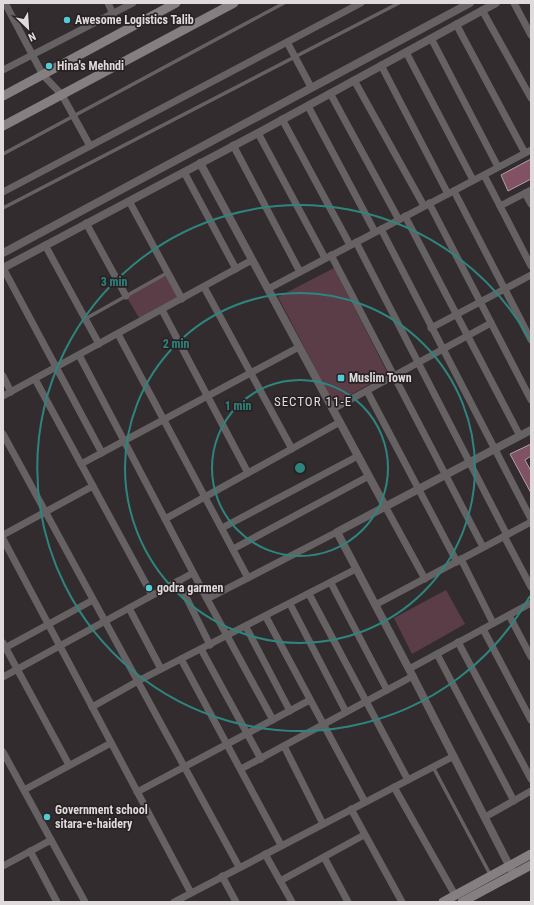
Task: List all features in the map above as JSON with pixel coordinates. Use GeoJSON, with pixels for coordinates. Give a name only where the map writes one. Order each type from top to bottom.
{"type":"FeatureCollection","features":[{"type":"Feature","properties":{"kind":"main road"},"geometry":{"type":"LineString","coordinates":[[3,96],[176,3]]}},
{"type":"Feature","properties":{"kind":"main road"},"geometry":{"type":"LineString","coordinates":[[3,126],[234,3]]}},
{"type":"Feature","properties":{"kind":"main road"},"geometry":{"type":"LineString","coordinates":[[442,902],[458,899],[512,870],[531,854]]}},
{"type":"Feature","properties":{"kind":"main road"},"geometry":{"type":"LineString","coordinates":[[458,899],[492,877],[531,865]]}},
{"type":"Feature","properties":{"kind":"street"},"geometry":{"type":"LineString","coordinates":[[108,3],[113,14]]}},
{"type":"Feature","properties":{"kind":"street"},"geometry":{"type":"LineString","coordinates":[[3,70],[133,3]]}},
{"type":"Feature","properties":{"kind":"street"},"geometry":{"type":"LineString","coordinates":[[3,192],[361,3]]}},
{"type":"Feature","properties":{"kind":"street"},"geometry":{"type":"LineString","coordinates":[[3,252],[470,3]]}},
{"type":"Feature","properties":{"kind":"street"},"geometry":{"type":"LineString","coordinates":[[102,453],[3,268],[258,133],[496,3]]}},
{"type":"Feature","properties":{"kind":"street"},"geometry":{"type":"LineString","coordinates":[[514,3],[531,35]]}},
{"type":"Feature","properties":{"kind":"street"},"geometry":{"type":"LineString","coordinates":[[5,4],[43,75],[62,95],[90,146]]}},
{"type":"Feature","properties":{"kind":"street"},"geometry":{"type":"LineString","coordinates":[[482,10],[531,98]]}},
{"type":"Feature","properties":{"kind":"street"},"geometry":{"type":"LineString","coordinates":[[268,288],[528,151],[456,24]]}},
{"type":"Feature","properties":{"kind":"street"},"geometry":{"type":"LineString","coordinates":[[431,38],[498,167]]}},
{"type":"Feature","properties":{"kind":"street"},"geometry":{"type":"LineString","coordinates":[[287,42],[311,87]]}},
{"type":"Feature","properties":{"kind":"street"},"geometry":{"type":"LineString","coordinates":[[406,52],[473,180]]}},
{"type":"Feature","properties":{"kind":"street"},"geometry":{"type":"LineString","coordinates":[[381,65],[505,289],[531,340]]}},
{"type":"Feature","properties":{"kind":"street"},"geometry":{"type":"LineString","coordinates":[[354,80],[492,323],[531,400]]}},
{"type":"Feature","properties":{"kind":"street"},"geometry":{"type":"LineString","coordinates":[[330,93],[457,314],[520,436]]}},
{"type":"Feature","properties":{"kind":"street"},"geometry":{"type":"LineString","coordinates":[[308,106],[432,328],[531,519]]}},
{"type":"Feature","properties":{"kind":"street"},"geometry":{"type":"LineString","coordinates":[[282,119],[418,363],[470,462],[531,588]]}},
{"type":"Feature","properties":{"kind":"street"},"geometry":{"type":"LineString","coordinates":[[258,133],[394,376],[483,547]]}},
{"type":"Feature","properties":{"kind":"street"},"geometry":{"type":"LineString","coordinates":[[233,145],[300,272]]}},
{"type":"Feature","properties":{"kind":"street"},"geometry":{"type":"LineString","coordinates":[[200,163],[425,579]]}},
{"type":"Feature","properties":{"kind":"street"},"geometry":{"type":"LineString","coordinates":[[184,172],[236,269]]}},
{"type":"Feature","properties":{"kind":"street"},"geometry":{"type":"LineString","coordinates":[[484,175],[531,266]]}},
{"type":"Feature","properties":{"kind":"street"},"geometry":{"type":"LineString","coordinates":[[500,206],[528,192],[531,204]]}},
{"type":"Feature","properties":{"kind":"street"},"geometry":{"type":"LineString","coordinates":[[129,201],[182,299]]}},
{"type":"Feature","properties":{"kind":"street"},"geometry":{"type":"LineString","coordinates":[[86,223],[126,296]]}},
{"type":"Feature","properties":{"kind":"street"},"geometry":{"type":"LineString","coordinates":[[45,245],[99,344]]}},
{"type":"Feature","properties":{"kind":"street"},"geometry":{"type":"LineString","coordinates":[[3,396],[252,260]]}},
{"type":"Feature","properties":{"kind":"street"},"geometry":{"type":"LineString","coordinates":[[432,328],[531,275]]}},
{"type":"Feature","properties":{"kind":"street"},"geometry":{"type":"LineString","coordinates":[[204,287],[292,449]]}},
{"type":"Feature","properties":{"kind":"street"},"geometry":{"type":"LineString","coordinates":[[162,310],[248,473]]}},
{"type":"Feature","properties":{"kind":"street"},"geometry":{"type":"LineString","coordinates":[[333,409],[492,323]]}},
{"type":"Feature","properties":{"kind":"street"},"geometry":{"type":"LineString","coordinates":[[118,334],[248,578]]}},
{"type":"Feature","properties":{"kind":"street"},"geometry":{"type":"LineString","coordinates":[[81,464],[299,347]]}},
{"type":"Feature","properties":{"kind":"street"},"geometry":{"type":"LineString","coordinates":[[79,355],[193,573],[273,720]]}},
{"type":"Feature","properties":{"kind":"street"},"geometry":{"type":"LineString","coordinates":[[3,376],[11,392]]}},
{"type":"Feature","properties":{"kind":"street"},"geometry":{"type":"LineString","coordinates":[[35,379],[152,595]]}},
{"type":"Feature","properties":{"kind":"street"},"geometry":{"type":"LineString","coordinates":[[367,391],[418,489],[493,623]]}},
{"type":"Feature","properties":{"kind":"street"},"geometry":{"type":"LineString","coordinates":[[165,519],[340,422]]}},
{"type":"Feature","properties":{"kind":"street"},"geometry":{"type":"LineString","coordinates":[[207,599],[531,430]]}},
{"type":"Feature","properties":{"kind":"street"},"geometry":{"type":"LineString","coordinates":[[3,434],[239,867]]}},
{"type":"Feature","properties":{"kind":"street"},"geometry":{"type":"LineString","coordinates":[[222,528],[358,456]]}},
{"type":"Feature","properties":{"kind":"street"},"geometry":{"type":"LineString","coordinates":[[233,548],[369,476]]}},
{"type":"Feature","properties":{"kind":"street"},"geometry":{"type":"LineString","coordinates":[[3,535],[93,486]]}},
{"type":"Feature","properties":{"kind":"street"},"geometry":{"type":"LineString","coordinates":[[375,605],[531,522]]}},
{"type":"Feature","properties":{"kind":"street"},"geometry":{"type":"LineString","coordinates":[[337,532],[411,672],[512,870]]}},
{"type":"Feature","properties":{"kind":"street"},"geometry":{"type":"LineString","coordinates":[[3,539],[191,893]]}},
{"type":"Feature","properties":{"kind":"street"},"geometry":{"type":"LineString","coordinates":[[92,707],[138,681],[266,617],[356,569]]}},
{"type":"Feature","properties":{"kind":"street"},"geometry":{"type":"LineString","coordinates":[[3,677],[193,573]]}},
{"type":"Feature","properties":{"kind":"street"},"geometry":{"type":"LineString","coordinates":[[178,581],[210,645]]}},
{"type":"Feature","properties":{"kind":"street"},"geometry":{"type":"LineString","coordinates":[[331,583],[387,690]]}},
{"type":"Feature","properties":{"kind":"street"},"geometry":{"type":"LineString","coordinates":[[309,594],[408,780]]}},
{"type":"Feature","properties":{"kind":"street"},"geometry":{"type":"LineString","coordinates":[[69,765],[4,647],[94,600]]}},
{"type":"Feature","properties":{"kind":"street"},"geometry":{"type":"LineString","coordinates":[[241,770],[387,690],[437,654],[531,603]]}},
{"type":"Feature","properties":{"kind":"street"},"geometry":{"type":"LineString","coordinates":[[290,604],[346,712]]}},
{"type":"Feature","properties":{"kind":"street"},"geometry":{"type":"LineString","coordinates":[[128,608],[161,669]]}},
{"type":"Feature","properties":{"kind":"street"},"geometry":{"type":"LineString","coordinates":[[509,615],[531,657]]}},
{"type":"Feature","properties":{"kind":"street"},"geometry":{"type":"LineString","coordinates":[[266,617],[365,802]]}},
{"type":"Feature","properties":{"kind":"street"},"geometry":{"type":"LineString","coordinates":[[246,627],[290,711]]}},
{"type":"Feature","properties":{"kind":"street"},"geometry":{"type":"LineString","coordinates":[[483,629],[531,720]]}},
{"type":"Feature","properties":{"kind":"street"},"geometry":{"type":"LineString","coordinates":[[458,642],[531,779]]}},
{"type":"Feature","properties":{"kind":"street"},"geometry":{"type":"LineString","coordinates":[[201,649],[261,759]]}},
{"type":"Feature","properties":{"kind":"street"},"geometry":{"type":"LineString","coordinates":[[437,654],[514,801]]}},
{"type":"Feature","properties":{"kind":"street"},"geometry":{"type":"LineString","coordinates":[[181,659],[281,845]]}},
{"type":"Feature","properties":{"kind":"street"},"geometry":{"type":"LineString","coordinates":[[137,792],[310,700]]}},
{"type":"Feature","properties":{"kind":"street"},"geometry":{"type":"LineString","coordinates":[[24,790],[111,743]]}},
{"type":"Feature","properties":{"kind":"street"},"geometry":{"type":"LineString","coordinates":[[284,746],[323,824]]}},
{"type":"Feature","properties":{"kind":"street"},"geometry":{"type":"LineString","coordinates":[[175,902],[281,845],[454,756]]}},
{"type":"Feature","properties":{"kind":"street"},"geometry":{"type":"LineString","coordinates":[[4,757],[24,790],[85,902]]}},
{"type":"Feature","properties":{"kind":"street"},"geometry":{"type":"LineString","coordinates":[[394,787],[458,899]]}},
{"type":"Feature","properties":{"kind":"street"},"geometry":{"type":"LineString","coordinates":[[485,817],[531,791]]}},
{"type":"Feature","properties":{"kind":"street"},"geometry":{"type":"LineString","coordinates":[[351,809],[402,902]]}},
{"type":"Feature","properties":{"kind":"street"},"geometry":{"type":"LineString","coordinates":[[280,881],[364,834]]}},
{"type":"Feature","properties":{"kind":"street"},"geometry":{"type":"LineString","coordinates":[[4,864],[51,840]]}},
{"type":"Feature","properties":{"kind":"street"},"geometry":{"type":"LineString","coordinates":[[30,851],[57,902]]}},
{"type":"Feature","properties":{"kind":"street"},"geometry":{"type":"LineString","coordinates":[[265,854],[292,902]]}},
{"type":"Feature","properties":{"kind":"street"},"geometry":{"type":"LineString","coordinates":[[324,857],[348,902]]}},
{"type":"Feature","properties":{"kind":"street"},"geometry":{"type":"LineString","coordinates":[[222,876],[236,902]]}},
{"type":"Feature","properties":{"kind":"lane"},"geometry":{"type":"LineString","coordinates":[[3,154],[284,3]]}},
{"type":"Feature","properties":{"kind":"lane"},"geometry":{"type":"LineString","coordinates":[[3,208],[399,3]]}},
{"type":"Feature","properties":{"kind":"lane"},"geometry":{"type":"LineString","coordinates":[[85,319],[167,273]]}},
{"type":"Feature","properties":{"kind":"lane"},"geometry":{"type":"LineString","coordinates":[[433,767],[492,877]]}},
{"type":"Feature","properties":{"kind":"shaded area"},"geometry":{"type":"Polygon","coordinates":[[[334,268],[388,374],[334,404],[278,297],[334,268]]]}},
{"type":"Feature","properties":{"kind":"shaded area"},"geometry":{"type":"Polygon","coordinates":[[[167,273],[182,299],[141,321],[126,296],[167,273]]]}},
{"type":"Feature","properties":{"kind":"shaded area"},"geometry":{"type":"Polygon","coordinates":[[[446,590],[465,624],[412,654],[394,618],[446,590]]]}},
{"type":"Feature","properties":{"kind":"building"},"geometry":{"type":"Polygon","coordinates":[[[531,159],[531,179],[508,191],[501,175],[531,159]]]}},
{"type":"Feature","properties":{"kind":"building"},"geometry":{"type":"Polygon","coordinates":[[[531,444],[531,456],[525,460],[531,471],[531,493],[510,454],[531,444]]]}},
{"type":"Feature","properties":{"kind":"place","name":"Awesome Logistics Talib"},"geometry":{"type":"Point","coordinates":[67,20]}},
{"type":"Feature","properties":{"kind":"place","name":"Hina's Mehndi"},"geometry":{"type":"Point","coordinates":[49,66]}},
{"type":"Feature","properties":{"kind":"place","name":"Muslim Town"},"geometry":{"type":"Point","coordinates":[341,378]}},
{"type":"Feature","properties":{"kind":"place","name":"godra garmen"},"geometry":{"type":"Point","coordinates":[149,588]}},
{"type":"Feature","properties":{"kind":"place","name":"Government school sitara-e-haidery"},"geometry":{"type":"Point","coordinates":[47,817]}},
{"type":"Feature","properties":{"kind":"district","name":"SECTOR 11-E"},"geometry":{"type":"Point","coordinates":[313,401]}}]}
